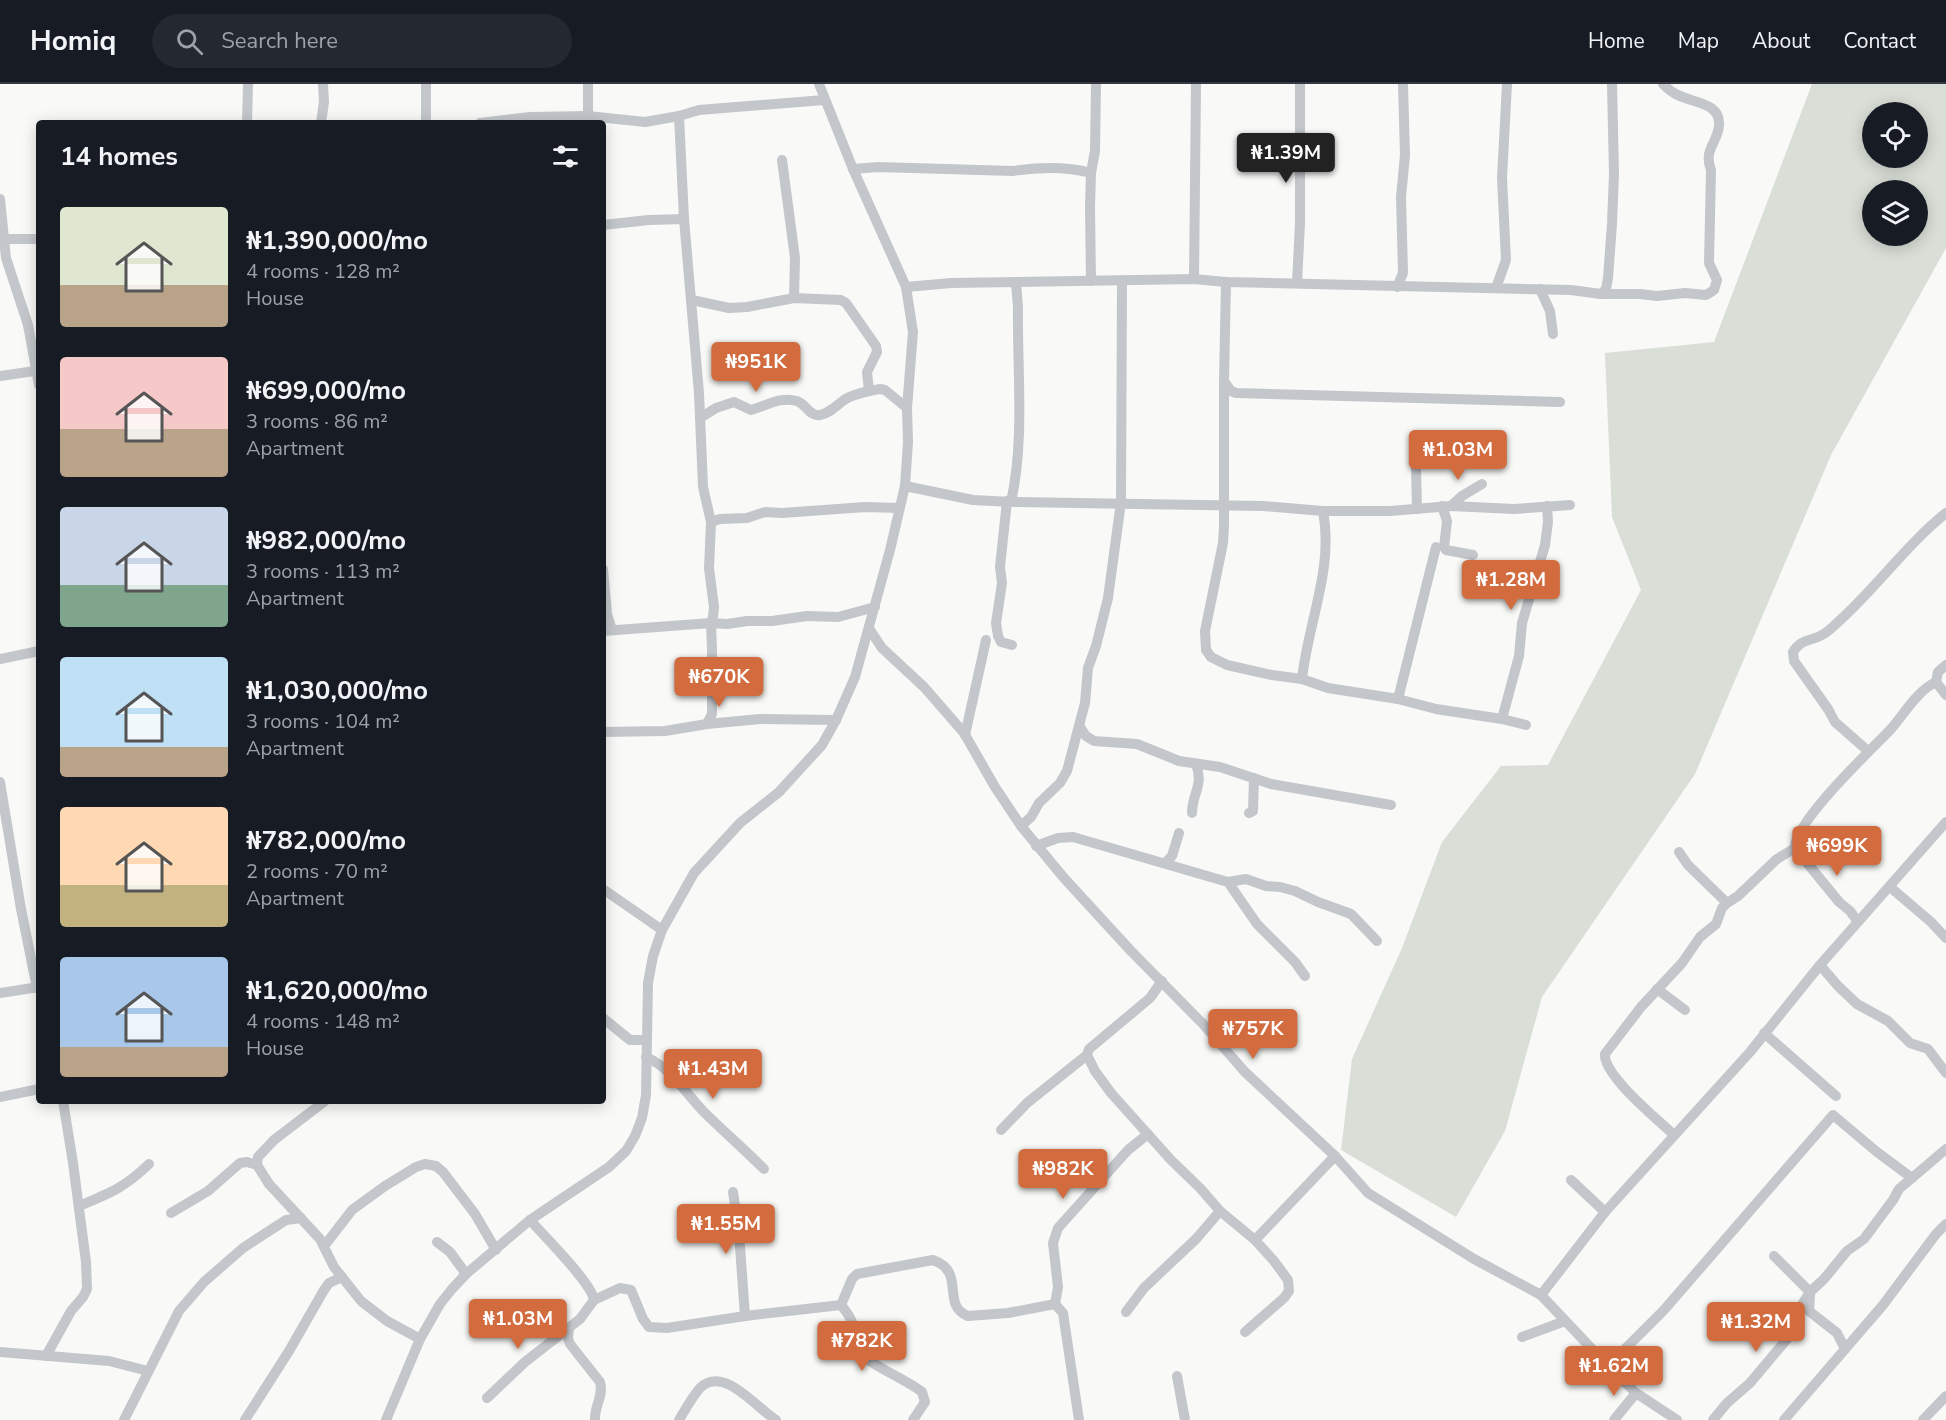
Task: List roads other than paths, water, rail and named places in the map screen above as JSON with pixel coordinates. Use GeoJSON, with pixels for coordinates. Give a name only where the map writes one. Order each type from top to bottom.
{"type":"FeatureCollection","features":[{"type":"Feature","properties":{"kind":"street"},"geometry":{"type":"LineString","coordinates":[[247,120],[248,84]]}},
{"type":"Feature","properties":{"kind":"street"},"geometry":{"type":"LineString","coordinates":[[321,120],[323,84]]}},
{"type":"Feature","properties":{"kind":"street"},"geometry":{"type":"LineString","coordinates":[[426,84],[426,120]]}},
{"type":"Feature","properties":{"kind":"street"},"geometry":{"type":"LineString","coordinates":[[588,84],[588,116]]}},
{"type":"Feature","properties":{"kind":"street"},"geometry":{"type":"LineString","coordinates":[[386,1420],[420,1339],[440,1304],[466,1274],[530,1220],[609,1167],[636,1137],[646,1095],[648,983],[653,956],[662,930],[694,873],[740,823],[779,792],[807,764],[822,745],[855,677],[870,630],[905,486],[908,454],[907,408],[913,332],[906,287],[853,169],[819,84]]}},
{"type":"Feature","properties":{"kind":"street"},"geometry":{"type":"LineString","coordinates":[[1091,281],[1091,173],[1095,151],[1096,84]]}},
{"type":"Feature","properties":{"kind":"street"},"geometry":{"type":"LineString","coordinates":[[1194,279],[1196,84]]}},
{"type":"Feature","properties":{"kind":"street"},"geometry":{"type":"LineString","coordinates":[[1297,283],[1300,223],[1300,84]]}},
{"type":"Feature","properties":{"kind":"street"},"geometry":{"type":"LineString","coordinates":[[1397,286],[1403,273],[1401,197],[1405,155],[1403,84]]}},
{"type":"Feature","properties":{"kind":"street"},"geometry":{"type":"LineString","coordinates":[[1496,288],[1506,260],[1502,178],[1507,84]]}},
{"type":"Feature","properties":{"kind":"street"},"geometry":{"type":"LineString","coordinates":[[1601,294],[1606,289],[1608,278],[1612,224],[1614,174],[1612,84]]}},
{"type":"Feature","properties":{"kind":"street"},"geometry":{"type":"LineString","coordinates":[[906,287],[1194,279],[1226,282],[1571,290],[1601,294],[1657,296],[1684,293],[1706,295],[1717,286],[1718,280],[1709,263],[1711,170],[1708,156],[1719,126],[1717,113],[1700,102],[1675,94],[1663,84]]}},
{"type":"Feature","properties":{"kind":"street"},"geometry":{"type":"LineString","coordinates":[[505,120],[588,116],[645,122],[699,110],[825,100]]}},
{"type":"Feature","properties":{"kind":"street"},"geometry":{"type":"LineString","coordinates":[[679,116],[702,470],[708,511],[715,520],[709,568],[714,608],[711,623],[710,719]]}},
{"type":"Feature","properties":{"kind":"street"},"geometry":{"type":"LineString","coordinates":[[782,160],[795,258],[794,298]]}},
{"type":"Feature","properties":{"kind":"street"},"geometry":{"type":"LineString","coordinates":[[853,169],[878,167],[1013,171],[1034,168],[1071,168],[1091,173]]}},
{"type":"Feature","properties":{"kind":"street"},"geometry":{"type":"LineString","coordinates":[[0,199],[6,258],[28,325],[36,374]]}},
{"type":"Feature","properties":{"kind":"street"},"geometry":{"type":"LineString","coordinates":[[606,225],[684,219]]}},
{"type":"Feature","properties":{"kind":"street"},"geometry":{"type":"LineString","coordinates":[[5,238],[36,239]]}},
{"type":"Feature","properties":{"kind":"street"},"geometry":{"type":"LineString","coordinates":[[1021,825],[1031,817],[1039,803],[1060,783],[1066,771],[1071,747],[1080,734],[1088,668],[1098,640],[1108,598],[1121,502],[1122,282]]}},
{"type":"Feature","properties":{"kind":"street"},"geometry":{"type":"LineString","coordinates":[[1226,282],[1223,543],[1205,631],[1206,650],[1211,657],[1227,665],[1302,679],[1328,688],[1398,699],[1436,709],[1526,725]]}},
{"type":"Feature","properties":{"kind":"street"},"geometry":{"type":"LineString","coordinates":[[1012,645],[1001,642],[996,623],[1002,583],[1000,567],[1009,502],[1016,482],[1018,453],[1016,283]]}},
{"type":"Feature","properties":{"kind":"street"},"geometry":{"type":"LineString","coordinates":[[1540,289],[1550,311],[1553,334]]}},
{"type":"Feature","properties":{"kind":"street"},"geometry":{"type":"LineString","coordinates":[[692,300],[729,308],[794,298],[841,300],[852,309],[876,346],[877,352],[867,372],[869,391]]}},
{"type":"Feature","properties":{"kind":"street"},"geometry":{"type":"LineString","coordinates":[[0,376],[35,371]]}},
{"type":"Feature","properties":{"kind":"street"},"geometry":{"type":"LineString","coordinates":[[1224,381],[1231,392],[1236,393],[1560,402]]}},
{"type":"Feature","properties":{"kind":"street"},"geometry":{"type":"LineString","coordinates":[[700,418],[716,408],[734,402],[751,410],[769,402],[784,401],[796,401],[818,416],[835,408],[845,399],[880,389],[885,390],[907,408]]}},
{"type":"Feature","properties":{"kind":"street"},"geometry":{"type":"LineString","coordinates":[[1416,468],[1417,509]]}},
{"type":"Feature","properties":{"kind":"street"},"geometry":{"type":"LineString","coordinates":[[1447,506],[1482,484]]}},
{"type":"Feature","properties":{"kind":"street"},"geometry":{"type":"LineString","coordinates":[[905,486],[973,500],[1121,502],[1323,511],[1447,506],[1514,509],[1570,505]]}},
{"type":"Feature","properties":{"kind":"street"},"geometry":{"type":"LineString","coordinates":[[1447,506],[1444,547],[1446,550],[1473,555]]}},
{"type":"Feature","properties":{"kind":"street"},"geometry":{"type":"LineString","coordinates":[[1502,719],[1517,667],[1522,623],[1545,545],[1548,522],[1546,506]]}},
{"type":"Feature","properties":{"kind":"street"},"geometry":{"type":"LineString","coordinates":[[715,520],[740,519],[765,512],[782,513],[865,507],[899,508]]}},
{"type":"Feature","properties":{"kind":"street"},"geometry":{"type":"LineString","coordinates":[[1302,679],[1304,658],[1324,572],[1326,532],[1323,511]]}},
{"type":"Feature","properties":{"kind":"street"},"geometry":{"type":"LineString","coordinates":[[1868,751],[1835,722],[1794,661],[1793,651],[1803,641],[1822,635],[1840,621],[1911,545],[1946,513]]}},
{"type":"Feature","properties":{"kind":"street"},"geometry":{"type":"LineString","coordinates":[[1398,699],[1436,547]]}},
{"type":"Feature","properties":{"kind":"street"},"geometry":{"type":"LineString","coordinates":[[606,602],[608,630],[772,621],[807,616],[838,617],[875,607]]}},
{"type":"Feature","properties":{"kind":"street"},"geometry":{"type":"LineString","coordinates":[[870,630],[882,648],[924,687],[965,735],[995,787],[1021,825],[1064,879],[1203,1024],[1245,1072],[1335,1156],[1368,1193],[1474,1259],[1541,1295],[1636,1393],[1677,1420]]}},
{"type":"Feature","properties":{"kind":"street"},"geometry":{"type":"LineString","coordinates":[[965,735],[986,640]]}},
{"type":"Feature","properties":{"kind":"street"},"geometry":{"type":"LineString","coordinates":[[863,648],[882,648]]}},
{"type":"Feature","properties":{"kind":"street"},"geometry":{"type":"LineString","coordinates":[[0,659],[36,652]]}},
{"type":"Feature","properties":{"kind":"street"},"geometry":{"type":"LineString","coordinates":[[1858,922],[1795,848],[1795,840],[1846,775],[1889,731],[1924,690],[1935,682],[1938,672],[1946,665]]}},
{"type":"Feature","properties":{"kind":"street"},"geometry":{"type":"LineString","coordinates":[[1935,682],[1946,696]]}},
{"type":"Feature","properties":{"kind":"street"},"geometry":{"type":"LineString","coordinates":[[606,732],[665,731],[710,719],[721,722],[760,719],[836,720]]}},
{"type":"Feature","properties":{"kind":"street"},"geometry":{"type":"LineString","coordinates":[[1080,734],[1095,741],[1137,744],[1163,756],[1220,767],[1254,778],[1317,793],[1391,805]]}},
{"type":"Feature","properties":{"kind":"street"},"geometry":{"type":"LineString","coordinates":[[1192,813],[1192,801],[1200,782],[1196,764]]}},
{"type":"Feature","properties":{"kind":"street"},"geometry":{"type":"LineString","coordinates":[[1249,813],[1253,811],[1254,778]]}},
{"type":"Feature","properties":{"kind":"street"},"geometry":{"type":"LineString","coordinates":[[0,782],[21,909],[36,979]]}},
{"type":"Feature","properties":{"kind":"street"},"geometry":{"type":"LineString","coordinates":[[1541,1295],[1605,1212],[1750,1052],[1820,965],[1946,822]]}},
{"type":"Feature","properties":{"kind":"street"},"geometry":{"type":"LineString","coordinates":[[1165,863],[1172,856],[1179,833]]}},
{"type":"Feature","properties":{"kind":"street"},"geometry":{"type":"LineString","coordinates":[[1036,846],[1058,838],[1073,837],[1228,882],[1246,879],[1266,886],[1295,891],[1351,914],[1377,941]]}},
{"type":"Feature","properties":{"kind":"street"},"geometry":{"type":"LineString","coordinates":[[1674,1134],[1617,1080],[1605,1060],[1605,1054],[1657,989],[1676,970],[1700,937],[1716,924],[1722,908],[1777,859],[1795,848]]}},
{"type":"Feature","properties":{"kind":"street"},"geometry":{"type":"LineString","coordinates":[[1679,852],[1688,865],[1727,903]]}},
{"type":"Feature","properties":{"kind":"street"},"geometry":{"type":"LineString","coordinates":[[1228,882],[1257,924],[1295,962],[1305,976]]}},
{"type":"Feature","properties":{"kind":"street"},"geometry":{"type":"LineString","coordinates":[[1890,887],[1946,938]]}},
{"type":"Feature","properties":{"kind":"street"},"geometry":{"type":"LineString","coordinates":[[606,891],[662,930]]}},
{"type":"Feature","properties":{"kind":"street"},"geometry":{"type":"LineString","coordinates":[[1820,965],[1857,1004],[1888,1022],[1910,1043],[1928,1049],[1946,1073]]}},
{"type":"Feature","properties":{"kind":"street"},"geometry":{"type":"LineString","coordinates":[[1001,1130],[1027,1103],[1087,1055],[1089,1049],[1149,998],[1162,981]]}},
{"type":"Feature","properties":{"kind":"street"},"geometry":{"type":"LineString","coordinates":[[0,993],[36,988]]}},
{"type":"Feature","properties":{"kind":"street"},"geometry":{"type":"LineString","coordinates":[[1657,989],[1685,1010]]}},
{"type":"Feature","properties":{"kind":"street"},"geometry":{"type":"LineString","coordinates":[[606,1020],[630,1040],[646,1040]]}},
{"type":"Feature","properties":{"kind":"street"},"geometry":{"type":"LineString","coordinates":[[1764,1033],[1836,1096]]}},
{"type":"Feature","properties":{"kind":"street"},"geometry":{"type":"LineString","coordinates":[[1087,1055],[1100,1079],[1148,1134],[1220,1210],[1255,1239],[1290,1285],[1289,1292],[1284,1298],[1245,1332]]}},
{"type":"Feature","properties":{"kind":"street"},"geometry":{"type":"LineString","coordinates":[[646,1057],[668,1071],[703,1110],[764,1169]]}},
{"type":"Feature","properties":{"kind":"street"},"geometry":{"type":"LineString","coordinates":[[0,1097],[36,1090]]}},
{"type":"Feature","properties":{"kind":"street"},"geometry":{"type":"LineString","coordinates":[[46,1356],[71,1311],[87,1289],[79,1206],[63,1104]]}},
{"type":"Feature","properties":{"kind":"street"},"geometry":{"type":"LineString","coordinates":[[257,1166],[258,1157],[274,1140],[322,1104]]}},
{"type":"Feature","properties":{"kind":"street"},"geometry":{"type":"LineString","coordinates":[[1608,1366],[1664,1310],[1833,1115],[1912,1178]]}},
{"type":"Feature","properties":{"kind":"street"},"geometry":{"type":"LineString","coordinates":[[1055,1304],[1058,1287],[1053,1243],[1058,1228],[1128,1150],[1148,1134]]}},
{"type":"Feature","properties":{"kind":"street"},"geometry":{"type":"LineString","coordinates":[[1713,1420],[1727,1403],[1750,1383],[1787,1339],[1799,1309],[1810,1292],[1847,1251],[1864,1239],[1899,1189],[1946,1149]]}},
{"type":"Feature","properties":{"kind":"street"},"geometry":{"type":"LineString","coordinates":[[1255,1239],[1335,1156]]}},
{"type":"Feature","properties":{"kind":"street"},"geometry":{"type":"LineString","coordinates":[[171,1213],[208,1191],[240,1163],[246,1162],[257,1166],[269,1184],[325,1245],[327,1256],[361,1301],[376,1313],[420,1339]]}},
{"type":"Feature","properties":{"kind":"street"},"geometry":{"type":"LineString","coordinates":[[79,1206],[122,1187],[149,1164]]}},
{"type":"Feature","properties":{"kind":"street"},"geometry":{"type":"LineString","coordinates":[[325,1245],[352,1210],[385,1186],[425,1164],[436,1166],[443,1172],[475,1214],[496,1250]]}},
{"type":"Feature","properties":{"kind":"street"},"geometry":{"type":"LineString","coordinates":[[1571,1180],[1605,1212]]}},
{"type":"Feature","properties":{"kind":"street"},"geometry":{"type":"LineString","coordinates":[[733,1192],[739,1233],[745,1316]]}},
{"type":"Feature","properties":{"kind":"street"},"geometry":{"type":"LineString","coordinates":[[1126,1312],[1144,1288],[1196,1239],[1220,1210]]}},
{"type":"Feature","properties":{"kind":"street"},"geometry":{"type":"LineString","coordinates":[[124,1420],[179,1311],[204,1282],[243,1248],[286,1220],[301,1218]]}},
{"type":"Feature","properties":{"kind":"street"},"geometry":{"type":"LineString","coordinates":[[530,1220],[579,1275],[592,1293],[594,1300]]}},
{"type":"Feature","properties":{"kind":"street"},"geometry":{"type":"LineString","coordinates":[[1784,1420],[1941,1236],[1946,1224]]}},
{"type":"Feature","properties":{"kind":"street"},"geometry":{"type":"LineString","coordinates":[[437,1242],[450,1252],[466,1274]]}},
{"type":"Feature","properties":{"kind":"street"},"geometry":{"type":"LineString","coordinates":[[1774,1256],[1810,1292],[1809,1311],[1837,1333],[1845,1349]]}},
{"type":"Feature","properties":{"kind":"street"},"geometry":{"type":"LineString","coordinates":[[841,1305],[852,1279],[857,1274],[933,1260],[941,1263],[952,1275],[954,1302],[962,1313],[968,1316],[1008,1313],[1055,1304]]}},
{"type":"Feature","properties":{"kind":"street"},"geometry":{"type":"LineString","coordinates":[[245,1420],[324,1290],[329,1283],[342,1277]]}},
{"type":"Feature","properties":{"kind":"street"},"geometry":{"type":"LineString","coordinates":[[488,1398],[525,1362],[580,1319],[594,1300],[620,1288],[631,1290],[643,1319],[649,1327],[655,1328],[841,1305]]}},
{"type":"Feature","properties":{"kind":"street"},"geometry":{"type":"LineString","coordinates":[[1055,1304],[1063,1313],[1079,1420]]}},
{"type":"Feature","properties":{"kind":"street"},"geometry":{"type":"LineString","coordinates":[[841,1305],[854,1326],[855,1342],[859,1352],[922,1392],[925,1401],[913,1420]]}},
{"type":"Feature","properties":{"kind":"street"},"geometry":{"type":"LineString","coordinates":[[1522,1337],[1565,1321]]}},
{"type":"Feature","properties":{"kind":"street"},"geometry":{"type":"LineString","coordinates":[[569,1328],[570,1344],[600,1382],[602,1390],[595,1420]]}},
{"type":"Feature","properties":{"kind":"street"},"geometry":{"type":"LineString","coordinates":[[0,1352],[109,1361],[148,1371]]}},
{"type":"Feature","properties":{"kind":"street"},"geometry":{"type":"LineString","coordinates":[[1177,1376],[1185,1420]]}},
{"type":"Feature","properties":{"kind":"street"},"geometry":{"type":"LineString","coordinates":[[679,1420],[699,1389],[709,1381],[720,1380],[732,1385],[776,1420]]}},
{"type":"Feature","properties":{"kind":"street"},"geometry":{"type":"LineString","coordinates":[[1614,1420],[1636,1393]]}},
{"type":"Feature","properties":{"kind":"street"},"geometry":{"type":"LineString","coordinates":[[1923,1420],[1946,1396]]}}]}
